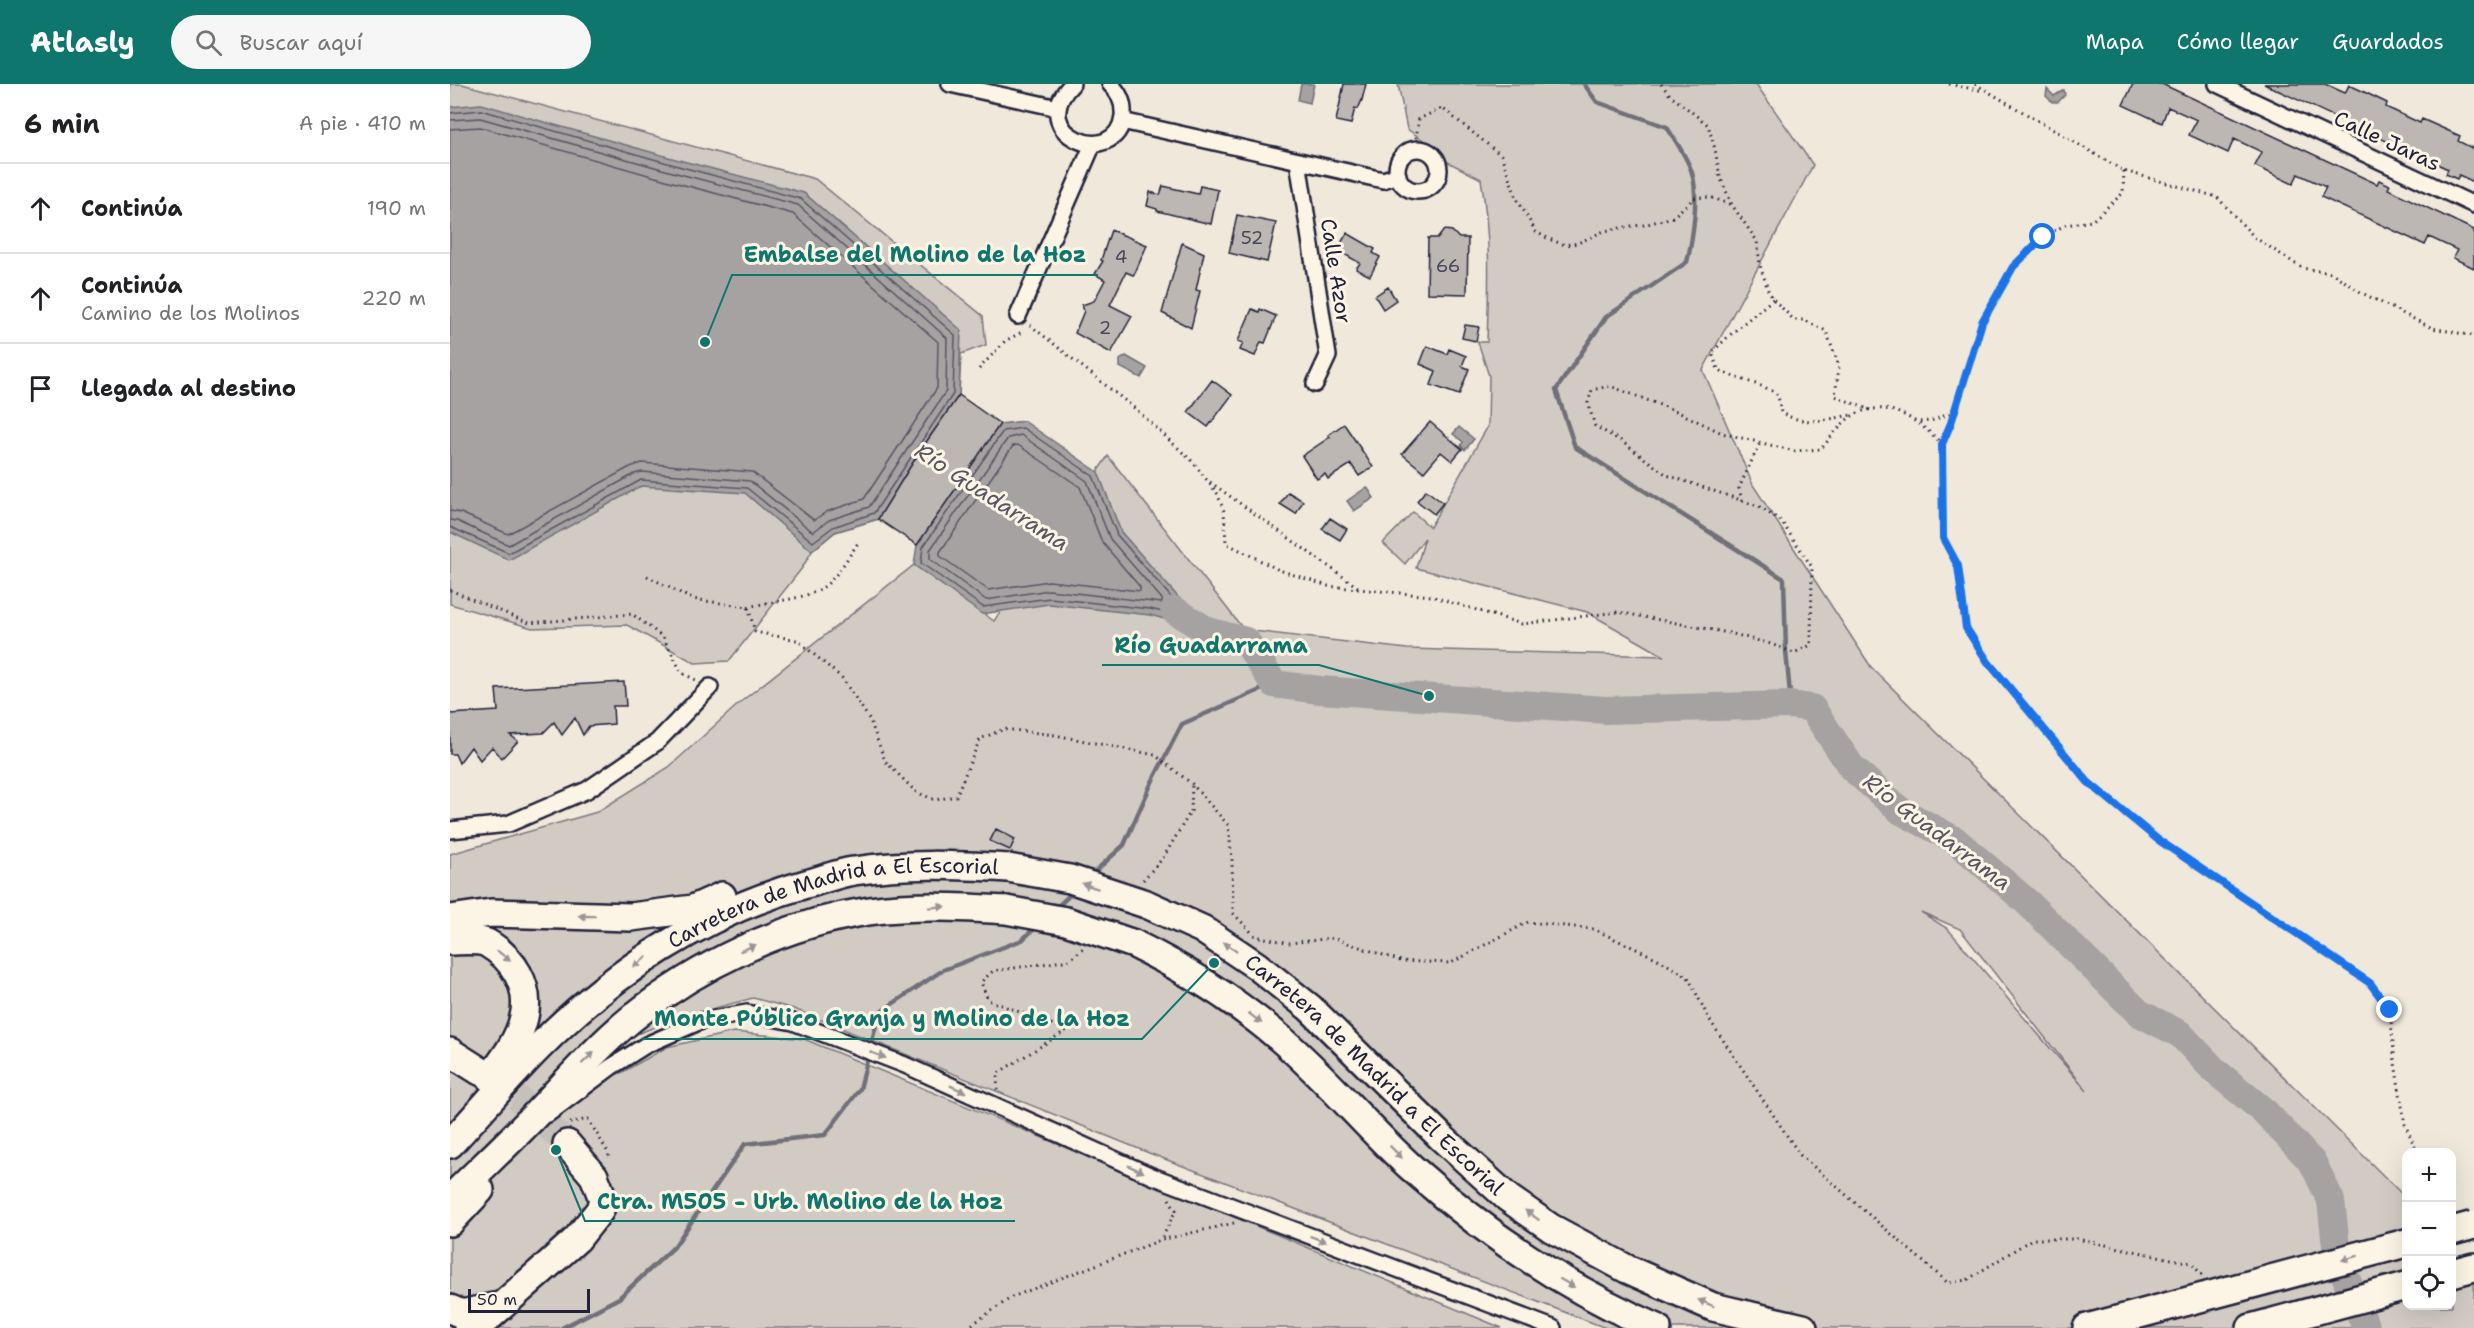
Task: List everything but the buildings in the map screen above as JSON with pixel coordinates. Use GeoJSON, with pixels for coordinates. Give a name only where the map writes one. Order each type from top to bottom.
{"type":"FeatureCollection","features":[{"type":"Feature","properties":{"kind":"highway"},"geometry":{"type":"LineString","coordinates":[[450,919],[491,913],[631,917],[693,909],[733,891],[811,866],[879,857],[930,864]]}},
{"type":"Feature","properties":{"kind":"highway","name":"Carretera de Madrid a El Escorial"},"geometry":{"type":"LineString","coordinates":[[450,1144],[539,1047],[597,994],[650,955],[703,923],[770,894],[853,871],[930,864],[1008,868],[1143,894],[1202,929],[1266,973],[1310,1008],[1442,1138],[1508,1198],[1551,1228],[1627,1269],[1713,1307],[1803,1328]]}},
{"type":"Feature","properties":{"kind":"highway","name":"Carretera de Madrid a El Escorial"},"geometry":{"type":"LineString","coordinates":[[450,1199],[519,1131],[583,1062],[631,1019],[677,986],[739,951],[804,926],[869,911],[949,906],[1006,910],[1066,921],[1134,944],[1184,969],[1283,1040],[1413,1169],[1476,1223],[1530,1261],[1610,1308],[1657,1328]]}},
{"type":"Feature","properties":{"kind":"highway"},"geometry":{"type":"LineString","coordinates":[[450,941],[485,942],[515,965],[525,993],[524,1017],[511,1050],[478,1094],[450,1125]]}},
{"type":"Feature","properties":{"kind":"highway"},"geometry":{"type":"LineString","coordinates":[[450,1222],[481,1189],[519,1131]]}},
{"type":"Feature","properties":{"kind":"highway"},"geometry":{"type":"LineString","coordinates":[[468,1328],[488,1318],[577,1239],[600,1210],[603,1199],[594,1176],[567,1144]]}},
{"type":"Feature","properties":{"kind":"highway"},"geometry":{"type":"LineString","coordinates":[[2456,1230],[2474,1225]]}},
{"type":"Feature","properties":{"kind":"highway"},"geometry":{"type":"LineString","coordinates":[[2087,1328],[2402,1244]]}},
{"type":"Feature","properties":{"kind":"highway"},"geometry":{"type":"LineString","coordinates":[[2456,1272],[2474,1267]]}},
{"type":"Feature","properties":{"kind":"highway"},"geometry":{"type":"LineString","coordinates":[[2251,1328],[2402,1287]]}},
{"type":"Feature","properties":{"kind":"highway"},"geometry":{"type":"LineString","coordinates":[[450,1309],[462,1314],[503,1303]]}},
{"type":"Feature","properties":{"kind":"street"},"geometry":{"type":"LineString","coordinates":[[950,84],[1058,108]]}},
{"type":"Feature","properties":{"kind":"street"},"geometry":{"type":"LineString","coordinates":[[1072,84],[1062,95],[1058,108],[1060,122],[1067,134],[1078,142],[1092,144],[1110,137],[1122,121],[1124,108],[1120,95],[1110,84]]}},
{"type":"Feature","properties":{"kind":"street","name":"Calle Jaras"},"geometry":{"type":"LineString","coordinates":[[2217,84],[2474,205]]}},
{"type":"Feature","properties":{"kind":"street"},"geometry":{"type":"LineString","coordinates":[[1122,121],[1383,180],[1398,175]]}},
{"type":"Feature","properties":{"kind":"street"},"geometry":{"type":"LineString","coordinates":[[1018,316],[1092,144]]}},
{"type":"Feature","properties":{"kind":"street"},"geometry":{"type":"LineString","coordinates":[[1422,149],[1435,158],[1439,174],[1430,187],[1415,191],[1407,188],[1398,175],[1400,159],[1413,150],[1422,149]]}},
{"type":"Feature","properties":{"kind":"street","name":"Calle Azor"},"geometry":{"type":"LineString","coordinates":[[1298,161],[1328,356],[1315,384]]}},
{"type":"Feature","properties":{"kind":"street"},"geometry":{"type":"LineString","coordinates":[[450,830],[508,824],[587,790],[657,742],[710,687]]}},
{"type":"Feature","properties":{"kind":"street"},"geometry":{"type":"LineString","coordinates":[[519,1131],[562,1106],[611,1067],[646,1045],[701,1021],[747,1013],[794,1022],[904,1065],[1152,1176],[1553,1328]]}},
{"type":"Feature","properties":{"kind":"path"},"geometry":{"type":"LineString","coordinates":[[1661,84],[1670,95],[1708,125],[1720,177],[1732,206],[1757,241],[1760,265],[1773,299],[1794,320],[1804,320],[1826,331],[1839,366],[1835,396],[1870,410]]}},
{"type":"Feature","properties":{"kind":"path"},"geometry":{"type":"LineString","coordinates":[[1949,84],[1986,91]]}},
{"type":"Feature","properties":{"kind":"path"},"geometry":{"type":"LineString","coordinates":[[1975,84],[2124,171],[2217,197],[2254,237],[2302,268],[2332,273],[2362,293],[2432,328],[2474,336]]}},
{"type":"Feature","properties":{"kind":"path"},"geometry":{"type":"LineString","coordinates":[[1413,150],[1419,119],[1442,108],[1501,154],[1517,199],[1536,232],[1565,244],[1578,243],[1604,231],[1644,225],[1673,217],[1694,198],[1710,197],[1732,206]]}},
{"type":"Feature","properties":{"kind":"path"},"geometry":{"type":"LineString","coordinates":[[2124,171],[2122,193],[2092,221],[2064,225],[2043,237],[2013,267],[1982,322],[1955,412],[1942,444],[1943,538],[1958,566],[1966,628],[1988,662],[2088,782],[2157,839],[2370,983],[2390,1010],[2395,1063],[2405,1124],[2415,1148]]}},
{"type":"Feature","properties":{"kind":"path"},"geometry":{"type":"LineString","coordinates":[[1773,299],[1742,326],[1732,331],[1712,353],[1718,369],[1731,377],[1767,387],[1778,395],[1781,413],[1790,418],[1807,423],[1853,415],[1877,408],[1903,413],[1918,422],[1942,444]]}},
{"type":"Feature","properties":{"kind":"path"},"geometry":{"type":"LineString","coordinates":[[1018,316],[1138,411],[1192,462],[1217,493],[1224,511],[1226,543],[1279,570],[1328,586],[1431,596],[1522,624],[1618,612],[1729,633],[1771,644],[1794,654],[1811,645],[1812,567],[1781,521],[1758,506],[1667,475],[1595,426],[1588,404],[1592,390],[1610,386],[1676,411],[1722,433],[1794,451],[1821,449],[1853,415]]}},
{"type":"Feature","properties":{"kind":"path"},"geometry":{"type":"LineString","coordinates":[[978,369],[1005,341],[1031,326]]}},
{"type":"Feature","properties":{"kind":"path"},"geometry":{"type":"LineString","coordinates":[[1918,422],[1930,421],[1955,412]]}},
{"type":"Feature","properties":{"kind":"path"},"geometry":{"type":"LineString","coordinates":[[1743,501],[1739,488],[1760,443]]}},
{"type":"Feature","properties":{"kind":"path"},"geometry":{"type":"LineString","coordinates":[[1206,479],[1359,589]]}},
{"type":"Feature","properties":{"kind":"path"},"geometry":{"type":"LineString","coordinates":[[647,576],[692,599],[748,607],[804,596],[823,587],[839,570],[858,543]]}},
{"type":"Feature","properties":{"kind":"path"},"geometry":{"type":"LineString","coordinates":[[450,590],[529,623],[632,614],[663,637],[682,673],[710,687]]}},
{"type":"Feature","properties":{"kind":"path"},"geometry":{"type":"LineString","coordinates":[[748,607],[755,632],[797,640],[842,678],[870,720],[885,761],[916,792],[935,800],[956,796],[980,740],[1004,729],[1055,735],[1155,755],[1192,783],[1228,825],[1232,857],[1233,913],[1255,936],[1290,943],[1333,938],[1401,962],[1451,963],[1528,922],[1593,929],[1656,958],[1689,977],[1709,1019],[1800,1155],[1948,1283],[1967,1281],[2032,1239],[2077,1239],[2191,1263],[2204,1276]]}},
{"type":"Feature","properties":{"kind":"path"},"geometry":{"type":"LineString","coordinates":[[1143,894],[1191,812],[1192,783]]}},
{"type":"Feature","properties":{"kind":"path"},"geometry":{"type":"LineString","coordinates":[[996,1107],[998,1073],[1067,1030],[988,1000],[981,982],[993,971],[1070,960],[1087,944]]}},
{"type":"Feature","properties":{"kind":"path"},"geometry":{"type":"LineString","coordinates":[[1152,1176],[1176,1210],[1161,1240]]}},
{"type":"Feature","properties":{"kind":"path"},"geometry":{"type":"LineString","coordinates":[[967,1328],[1012,1298],[1161,1240],[1260,1217]]}},
{"type":"Feature","properties":{"kind":"shaded area"},"geometry":{"type":"Polygon","coordinates":[[[450,84],[462,84],[815,179],[983,316],[986,345],[961,354],[959,395],[878,519],[835,532],[812,551],[802,568],[729,661],[695,663],[627,625],[532,628],[450,604],[450,84]]]}},
{"type":"Feature","properties":{"kind":"shaded area"},"geometry":{"type":"Polygon","coordinates":[[[1398,84],[1756,84],[1813,165],[1703,370],[1753,485],[1871,667],[2402,1194],[2402,1310],[2456,1310],[2456,1258],[2474,1280],[2474,1328],[1606,1328],[1149,1153],[794,1009],[753,998],[681,1017],[629,1037],[595,1073],[621,1073],[667,1047],[734,1032],[804,1039],[1502,1328],[450,1328],[450,854],[597,812],[669,767],[743,700],[914,565],[994,621],[1108,456],[1244,630],[1407,649],[1664,656],[1587,612],[1416,568],[1425,538],[1405,564],[1383,543],[1413,512],[1430,527],[1488,426],[1489,376],[1478,342],[1487,342],[1488,300],[1488,240],[1481,179],[1444,160],[1438,150],[1407,129],[1398,84]],[[1921,912],[1948,929],[2087,1091],[1960,929],[1921,912]]]}},
{"type":"Feature","properties":{"kind":"water"},"geometry":{"type":"Polygon","coordinates":[[[1301,84],[1314,84],[1310,103],[1298,100],[1301,84]]]}},
{"type":"Feature","properties":{"kind":"water"},"geometry":{"type":"Polygon","coordinates":[[[2047,89],[2054,96],[2064,90],[2065,95],[2058,102],[2052,102],[2046,96],[2047,89]]]}},
{"type":"Feature","properties":{"kind":"water"},"geometry":{"type":"Polygon","coordinates":[[[481,104],[804,193],[961,330],[959,395],[920,451],[878,519],[835,532],[812,551],[745,493],[641,486],[509,560],[450,532],[450,107],[481,104]]]}},
{"type":"Feature","properties":{"kind":"water"},"geometry":{"type":"Polygon","coordinates":[[[1126,356],[1147,368],[1141,378],[1120,367],[1120,360],[1126,356]]]}},
{"type":"Feature","properties":{"kind":"water"},"geometry":{"type":"Polygon","coordinates":[[[1024,421],[1098,472],[1121,532],[1208,631],[1150,615],[1049,604],[982,614],[914,565],[917,545],[1000,424],[1024,421]]]}},
{"type":"Feature","properties":{"kind":"water"},"geometry":{"type":"Polygon","coordinates":[[[1459,427],[1474,439],[1465,450],[1461,446],[1463,442],[1453,434],[1459,427]]]}},
{"type":"Feature","properties":{"kind":"water"},"geometry":{"type":"Polygon","coordinates":[[[1367,487],[1374,498],[1354,511],[1347,501],[1367,487]]]}},
{"type":"Feature","properties":{"kind":"waterway"},"geometry":{"type":"LineString","coordinates":[[1584,84],[1597,102],[1667,127],[1690,167],[1695,194],[1693,230],[1687,262],[1606,317],[1556,390],[1575,447],[1784,579],[1786,651],[1791,705]]}},
{"type":"Feature","properties":{"kind":"waterway","name":"Río Guadarrama"},"geometry":{"type":"LineString","coordinates":[[1174,610],[1208,631],[1246,641],[1274,684],[1320,690],[1606,710],[1791,705],[1812,708],[1852,768],[1901,811],[1955,840],[2027,902],[2139,1013],[2180,1034],[2215,1071],[2265,1112],[2313,1163],[2331,1201],[2337,1255],[2366,1328]]}},
{"type":"Feature","properties":{"kind":"waterway"},"geometry":{"type":"LineString","coordinates":[[1091,875],[1124,845],[1152,782],[1182,724],[1274,684]]}},
{"type":"Feature","properties":{"kind":"waterway"},"geometry":{"type":"LineString","coordinates":[[1056,908],[1074,891]]}},
{"type":"Feature","properties":{"kind":"waterway"},"geometry":{"type":"LineString","coordinates":[[562,1328],[619,1298],[674,1247],[745,1144],[825,1135],[860,1089],[879,1013],[943,970],[1022,940],[1037,926]]}},
{"type":"Feature","properties":{"kind":"tunnel"},"geometry":{"type":"LineString","coordinates":[[483,1073],[518,1098],[567,1144]]}},
{"type":"Feature","properties":{"kind":"place","name":"Embalse del Molino de la Hoz"},"geometry":{"type":"Point","coordinates":[705,342]}},
{"type":"Feature","properties":{"kind":"place","name":"Río Guadarrama"},"geometry":{"type":"Point","coordinates":[1429,696]}},
{"type":"Feature","properties":{"kind":"place","name":"Monte Público Granja y Molino de la Hoz"},"geometry":{"type":"Point","coordinates":[1214,963]}},
{"type":"Feature","properties":{"kind":"place","name":"Ctra. M505 - Urb. Molino de la Hoz"},"geometry":{"type":"Point","coordinates":[556,1150]}},
{"type":"Feature","properties":{"kind":"route"},"geometry":{"type":"LineString","coordinates":[[2043,237],[2013,267],[1982,322],[1951,423],[1942,444],[1943,538],[1958,566],[1966,628],[1988,662],[2088,782],[2157,839],[2370,983],[2390,1010]]}}]}
